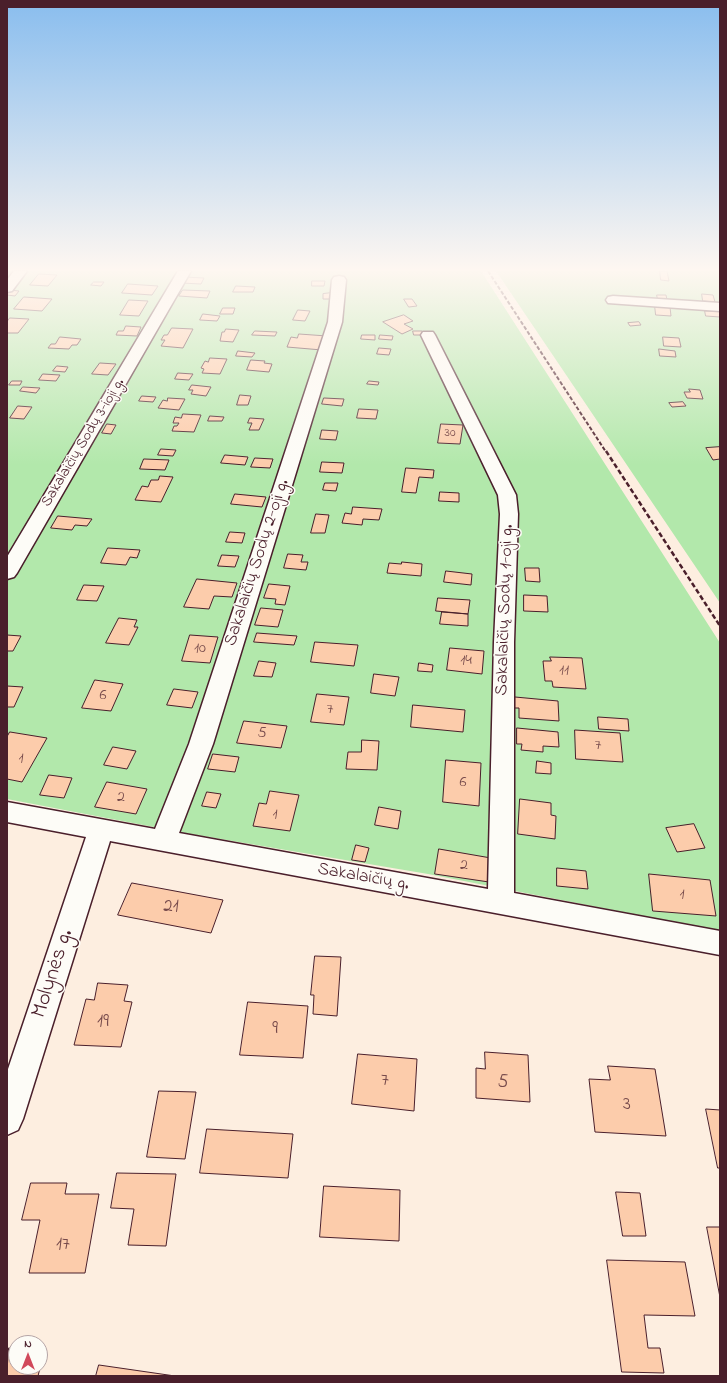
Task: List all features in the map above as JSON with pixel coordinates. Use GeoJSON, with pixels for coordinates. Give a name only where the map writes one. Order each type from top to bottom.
{"type":"FeatureCollection","features":[{"type":"Feature","properties":{"kind":"street","name":"Sakalaičių Sodų 3-ioji g."},"geometry":{"type":"LineString","coordinates":[[7,573],[147,336]]}},
{"type":"Feature","properties":{"kind":"street","name":"Sakalaičių Sodų 2-oji g."},"geometry":{"type":"LineString","coordinates":[[163,841],[201,744],[331,336]]}},
{"type":"Feature","properties":{"kind":"street","name":"Sakalaičių Sodų 1-oji g."},"geometry":{"type":"LineString","coordinates":[[428,336],[499,476],[507,495],[509,514],[504,642],[501,904]]}},
{"type":"Feature","properties":{"kind":"street","name":"Sakalaičių g."},"geometry":{"type":"LineString","coordinates":[[7,812],[501,904],[720,943]]}},
{"type":"Feature","properties":{"kind":"street","name":"Molynės g."},"geometry":{"type":"LineString","coordinates":[[7,1119],[101,829]]}},
{"type":"Feature","properties":{"kind":"green space"},"geometry":{"type":"Polygon","coordinates":[[[7,336],[522,336],[720,643],[720,931],[428,874],[185,833],[7,799],[7,336]]]}},
{"type":"Feature","properties":{"kind":"green space"},"geometry":{"type":"Polygon","coordinates":[[[540,336],[720,336],[720,603],[540,336]]]}},
{"type":"Feature","properties":{"kind":"building"},"geometry":{"type":"Polygon","coordinates":[[[164,336],[190,336],[183,348],[161,346],[165,340],[161,340],[164,336]]]}},
{"type":"Feature","properties":{"kind":"building"},"geometry":{"type":"Polygon","coordinates":[[[221,336],[236,336],[233,342],[220,341],[221,336]]]}},
{"type":"Feature","properties":{"kind":"building"},"geometry":{"type":"Polygon","coordinates":[[[298,336],[327,336],[322,350],[287,347],[291,337],[297,338],[298,336]]]}},
{"type":"Feature","properties":{"kind":"building"},"geometry":{"type":"Polygon","coordinates":[[[362,336],[375,336],[375,340],[361,339],[362,336]]]}},
{"type":"Feature","properties":{"kind":"building"},"geometry":{"type":"Polygon","coordinates":[[[380,336],[393,336],[392,340],[379,339],[380,336]]]}},
{"type":"Feature","properties":{"kind":"building"},"geometry":{"type":"Polygon","coordinates":[[[60,337],[81,339],[77,345],[72,345],[69,349],[48,348],[51,344],[55,344],[60,337]]]}},
{"type":"Feature","properties":{"kind":"building"},"geometry":{"type":"Polygon","coordinates":[[[663,337],[679,338],[681,347],[664,346],[663,337]]]}},
{"type":"Feature","properties":{"kind":"building"},"geometry":{"type":"Polygon","coordinates":[[[379,348],[391,349],[389,355],[377,354],[379,348]]]}},
{"type":"Feature","properties":{"kind":"building"},"geometry":{"type":"Polygon","coordinates":[[[659,349],[675,351],[676,357],[660,356],[659,349]]]}},
{"type":"Feature","properties":{"kind":"building"},"geometry":{"type":"Polygon","coordinates":[[[238,351],[255,353],[252,357],[236,356],[238,351]]]}},
{"type":"Feature","properties":{"kind":"building"},"geometry":{"type":"Polygon","coordinates":[[[210,358],[227,359],[220,374],[202,373],[204,369],[201,368],[205,361],[208,362],[210,358]]]}},
{"type":"Feature","properties":{"kind":"building"},"geometry":{"type":"Polygon","coordinates":[[[251,360],[265,361],[264,363],[272,364],[269,372],[247,370],[251,360]]]}},
{"type":"Feature","properties":{"kind":"building"},"geometry":{"type":"Polygon","coordinates":[[[100,363],[116,364],[108,375],[92,374],[100,363]]]}},
{"type":"Feature","properties":{"kind":"building"},"geometry":{"type":"Polygon","coordinates":[[[57,366],[68,367],[65,372],[53,371],[57,366]]]}},
{"type":"Feature","properties":{"kind":"building"},"geometry":{"type":"Polygon","coordinates":[[[178,373],[193,374],[189,380],[175,379],[178,373]]]}},
{"type":"Feature","properties":{"kind":"building"},"geometry":{"type":"Polygon","coordinates":[[[43,374],[60,375],[56,381],[39,380],[43,374]]]}},
{"type":"Feature","properties":{"kind":"building"},"geometry":{"type":"Polygon","coordinates":[[[12,381],[22,381],[20,385],[9,385],[12,381]]]}},
{"type":"Feature","properties":{"kind":"building"},"geometry":{"type":"Polygon","coordinates":[[[369,381],[379,382],[378,385],[367,384],[369,381]]]}},
{"type":"Feature","properties":{"kind":"building"},"geometry":{"type":"Polygon","coordinates":[[[192,385],[211,387],[206,396],[191,394],[193,390],[189,390],[192,385]]]}},
{"type":"Feature","properties":{"kind":"building"},"geometry":{"type":"Polygon","coordinates":[[[23,387],[40,388],[36,393],[20,391],[23,387]]]}},
{"type":"Feature","properties":{"kind":"building"},"geometry":{"type":"Polygon","coordinates":[[[689,389],[700,390],[703,399],[687,398],[684,392],[690,392],[689,389]]]}},
{"type":"Feature","properties":{"kind":"building"},"geometry":{"type":"Polygon","coordinates":[[[240,395],[251,396],[248,405],[237,405],[240,395]]]}},
{"type":"Feature","properties":{"kind":"building"},"geometry":{"type":"Polygon","coordinates":[[[142,396],[156,397],[153,402],[139,401],[142,396]]]}},
{"type":"Feature","properties":{"kind":"building"},"geometry":{"type":"Polygon","coordinates":[[[168,398],[185,399],[179,410],[158,408],[163,400],[167,401],[168,398]]]}},
{"type":"Feature","properties":{"kind":"building"},"geometry":{"type":"Polygon","coordinates":[[[324,398],[344,399],[342,406],[322,404],[324,398]]]}},
{"type":"Feature","properties":{"kind":"building"},"geometry":{"type":"Polygon","coordinates":[[[683,402],[686,406],[672,407],[669,403],[683,402]]]}},
{"type":"Feature","properties":{"kind":"building"},"geometry":{"type":"Polygon","coordinates":[[[18,406],[32,407],[24,419],[10,418],[18,406]]]}},
{"type":"Feature","properties":{"kind":"building"},"geometry":{"type":"Polygon","coordinates":[[[359,409],[378,410],[376,419],[357,418],[359,409]]]}},
{"type":"Feature","properties":{"kind":"building"},"geometry":{"type":"Polygon","coordinates":[[[183,414],[201,415],[194,432],[172,431],[174,426],[177,426],[179,423],[173,423],[175,417],[181,418],[183,414]]]}},
{"type":"Feature","properties":{"kind":"building"},"geometry":{"type":"Polygon","coordinates":[[[210,416],[224,417],[222,421],[208,421],[210,416]]]}},
{"type":"Feature","properties":{"kind":"building"},"geometry":{"type":"Polygon","coordinates":[[[250,418],[264,419],[259,430],[249,430],[252,423],[248,423],[250,418]]]}},
{"type":"Feature","properties":{"kind":"building"},"geometry":{"type":"Polygon","coordinates":[[[107,424],[116,425],[111,434],[102,433],[107,424]]]}},
{"type":"Feature","properties":{"kind":"building"},"geometry":{"type":"Polygon","coordinates":[[[441,424],[463,425],[460,444],[438,443],[441,424]]]}},
{"type":"Feature","properties":{"kind":"building"},"geometry":{"type":"Polygon","coordinates":[[[322,430],[338,431],[336,440],[320,439],[322,430]]]}},
{"type":"Feature","properties":{"kind":"building"},"geometry":{"type":"Polygon","coordinates":[[[720,447],[720,459],[713,460],[706,448],[720,447]]]}},
{"type":"Feature","properties":{"kind":"building"},"geometry":{"type":"Polygon","coordinates":[[[161,449],[176,450],[173,456],[158,455],[161,449]]]}},
{"type":"Feature","properties":{"kind":"building"},"geometry":{"type":"Polygon","coordinates":[[[225,455],[248,457],[245,465],[221,463],[225,455]]]}},
{"type":"Feature","properties":{"kind":"building"},"geometry":{"type":"Polygon","coordinates":[[[255,458],[273,459],[270,468],[251,467],[255,458]]]}},
{"type":"Feature","properties":{"kind":"building"},"geometry":{"type":"Polygon","coordinates":[[[144,459],[169,460],[165,470],[140,469],[144,459]]]}},
{"type":"Feature","properties":{"kind":"building"},"geometry":{"type":"Polygon","coordinates":[[[322,462],[344,463],[342,473],[320,472],[322,462]]]}},
{"type":"Feature","properties":{"kind":"building"},"geometry":{"type":"Polygon","coordinates":[[[406,468],[434,470],[433,478],[419,477],[416,493],[402,492],[406,468]]]}},
{"type":"Feature","properties":{"kind":"building"},"geometry":{"type":"Polygon","coordinates":[[[160,476],[173,477],[161,502],[135,500],[142,486],[148,487],[151,480],[158,480],[160,476]]]}},
{"type":"Feature","properties":{"kind":"building"},"geometry":{"type":"Polygon","coordinates":[[[325,483],[338,483],[336,491],[323,490],[325,483]]]}},
{"type":"Feature","properties":{"kind":"building"},"geometry":{"type":"Polygon","coordinates":[[[440,492],[459,493],[459,502],[439,501],[440,492]]]}},
{"type":"Feature","properties":{"kind":"building"},"geometry":{"type":"Polygon","coordinates":[[[235,494],[266,497],[262,507],[231,504],[235,494]]]}},
{"type":"Feature","properties":{"kind":"building"},"geometry":{"type":"Polygon","coordinates":[[[353,507],[382,509],[379,520],[363,519],[362,525],[342,523],[345,513],[351,514],[353,507]]]}},
{"type":"Feature","properties":{"kind":"building"},"geometry":{"type":"Polygon","coordinates":[[[316,514],[329,515],[325,533],[311,533],[316,514]]]}},
{"type":"Feature","properties":{"kind":"building"},"geometry":{"type":"Polygon","coordinates":[[[58,516],[92,519],[87,526],[75,525],[72,530],[51,528],[58,516]]]}},
{"type":"Feature","properties":{"kind":"building"},"geometry":{"type":"Polygon","coordinates":[[[230,532],[245,533],[242,543],[226,542],[230,532]]]}},
{"type":"Feature","properties":{"kind":"building"},"geometry":{"type":"Polygon","coordinates":[[[108,548],[140,550],[137,558],[130,557],[126,565],[101,563],[108,548]]]}},
{"type":"Feature","properties":{"kind":"building"},"geometry":{"type":"Polygon","coordinates":[[[288,554],[303,555],[301,562],[308,562],[306,570],[284,568],[288,554]]]}},
{"type":"Feature","properties":{"kind":"building"},"geometry":{"type":"Polygon","coordinates":[[[222,555],[239,556],[235,567],[218,566],[222,555]]]}},
{"type":"Feature","properties":{"kind":"building"},"geometry":{"type":"Polygon","coordinates":[[[402,562],[422,564],[421,576],[387,573],[389,563],[401,564],[402,562]]]}},
{"type":"Feature","properties":{"kind":"building"},"geometry":{"type":"Polygon","coordinates":[[[525,568],[539,568],[540,582],[526,581],[525,568]]]}},
{"type":"Feature","properties":{"kind":"building"},"geometry":{"type":"Polygon","coordinates":[[[446,571],[472,574],[471,585],[444,582],[446,571]]]}},
{"type":"Feature","properties":{"kind":"building"},"geometry":{"type":"Polygon","coordinates":[[[197,579],[237,583],[232,597],[214,596],[209,609],[184,607],[197,579]]]}},
{"type":"Feature","properties":{"kind":"building"},"geometry":{"type":"Polygon","coordinates":[[[269,584],[290,586],[285,605],[275,604],[276,599],[264,598],[269,584]]]}},
{"type":"Feature","properties":{"kind":"building"},"geometry":{"type":"Polygon","coordinates":[[[84,585],[104,586],[97,601],[77,600],[84,585]]]}},
{"type":"Feature","properties":{"kind":"building"},"geometry":{"type":"Polygon","coordinates":[[[524,595],[547,596],[548,612],[524,611],[524,595]]]}},
{"type":"Feature","properties":{"kind":"building"},"geometry":{"type":"Polygon","coordinates":[[[438,598],[470,600],[468,614],[436,611],[438,598]]]}},
{"type":"Feature","properties":{"kind":"building"},"geometry":{"type":"Polygon","coordinates":[[[261,608],[283,610],[278,627],[255,625],[261,608]]]}},
{"type":"Feature","properties":{"kind":"building"},"geometry":{"type":"Polygon","coordinates":[[[442,612],[468,614],[468,626],[440,624],[442,612]]]}},
{"type":"Feature","properties":{"kind":"building"},"geometry":{"type":"Polygon","coordinates":[[[119,618],[137,620],[134,627],[138,627],[129,645],[106,643],[119,618]]]}},
{"type":"Feature","properties":{"kind":"building"},"geometry":{"type":"Polygon","coordinates":[[[257,633],[297,636],[294,645],[254,642],[257,633]]]}},
{"type":"Feature","properties":{"kind":"building"},"geometry":{"type":"Polygon","coordinates":[[[7,635],[21,636],[13,651],[7,651],[7,635]]]}},
{"type":"Feature","properties":{"kind":"building"},"geometry":{"type":"Polygon","coordinates":[[[190,635],[218,637],[210,663],[182,661],[190,635]]]}},
{"type":"Feature","properties":{"kind":"building"},"geometry":{"type":"Polygon","coordinates":[[[315,642],[358,645],[354,666],[311,662],[315,642]]]}},
{"type":"Feature","properties":{"kind":"building"},"geometry":{"type":"Polygon","coordinates":[[[450,648],[484,651],[482,674],[447,670],[450,648]]]}},
{"type":"Feature","properties":{"kind":"building"},"geometry":{"type":"Polygon","coordinates":[[[550,657],[582,658],[586,689],[553,687],[552,681],[545,681],[543,661],[551,661],[550,657]]]}},
{"type":"Feature","properties":{"kind":"building"},"geometry":{"type":"Polygon","coordinates":[[[259,661],[276,663],[272,677],[254,676],[259,661]]]}},
{"type":"Feature","properties":{"kind":"building"},"geometry":{"type":"Polygon","coordinates":[[[419,663],[433,665],[432,672],[418,671],[419,663]]]}},
{"type":"Feature","properties":{"kind":"building"},"geometry":{"type":"Polygon","coordinates":[[[374,674],[399,677],[395,696],[371,693],[374,674]]]}},
{"type":"Feature","properties":{"kind":"building"},"geometry":{"type":"Polygon","coordinates":[[[95,680],[123,684],[111,711],[82,708],[95,680]]]}},
{"type":"Feature","properties":{"kind":"building"},"geometry":{"type":"Polygon","coordinates":[[[7,686],[23,687],[14,707],[7,707],[7,686]]]}},
{"type":"Feature","properties":{"kind":"building"},"geometry":{"type":"Polygon","coordinates":[[[174,689],[198,692],[192,708],[167,705],[174,689]]]}},
{"type":"Feature","properties":{"kind":"building"},"geometry":{"type":"Polygon","coordinates":[[[317,694],[349,697],[344,725],[311,722],[317,694]]]}},
{"type":"Feature","properties":{"kind":"building"},"geometry":{"type":"Polygon","coordinates":[[[515,697],[558,701],[559,721],[519,718],[519,708],[515,708],[515,697]]]}},
{"type":"Feature","properties":{"kind":"building"},"geometry":{"type":"Polygon","coordinates":[[[413,705],[465,710],[463,732],[411,727],[413,705]]]}},
{"type":"Feature","properties":{"kind":"building"},"geometry":{"type":"Polygon","coordinates":[[[598,717],[628,719],[629,731],[599,729],[598,717]]]}},
{"type":"Feature","properties":{"kind":"building"},"geometry":{"type":"Polygon","coordinates":[[[244,721],[287,726],[281,748],[237,743],[244,721]]]}},
{"type":"Feature","properties":{"kind":"building"},"geometry":{"type":"Polygon","coordinates":[[[517,728],[558,732],[559,747],[543,746],[543,752],[521,750],[522,744],[517,744],[517,728]]]}},
{"type":"Feature","properties":{"kind":"building"},"geometry":{"type":"Polygon","coordinates":[[[575,730],[620,733],[623,762],[576,759],[575,730]]]}},
{"type":"Feature","properties":{"kind":"building"},"geometry":{"type":"Polygon","coordinates":[[[10,732],[47,738],[22,782],[7,779],[7,737],[10,732]]]}},
{"type":"Feature","properties":{"kind":"building"},"geometry":{"type":"Polygon","coordinates":[[[362,740],[379,741],[377,770],[346,769],[348,752],[361,752],[362,740]]]}},
{"type":"Feature","properties":{"kind":"building"},"geometry":{"type":"Polygon","coordinates":[[[113,747],[136,751],[127,769],[104,765],[113,747]]]}},
{"type":"Feature","properties":{"kind":"building"},"geometry":{"type":"Polygon","coordinates":[[[213,754],[239,757],[235,772],[208,769],[213,754]]]}},
{"type":"Feature","properties":{"kind":"building"},"geometry":{"type":"Polygon","coordinates":[[[446,760],[481,763],[479,806],[443,802],[446,760]]]}},
{"type":"Feature","properties":{"kind":"building"},"geometry":{"type":"Polygon","coordinates":[[[537,761],[551,763],[551,774],[536,773],[537,761]]]}},
{"type":"Feature","properties":{"kind":"building"},"geometry":{"type":"Polygon","coordinates":[[[49,775],[72,778],[64,798],[40,795],[49,775]]]}},
{"type":"Feature","properties":{"kind":"building"},"geometry":{"type":"Polygon","coordinates":[[[107,782],[147,789],[136,814],[95,807],[107,782]]]}},
{"type":"Feature","properties":{"kind":"building"},"geometry":{"type":"Polygon","coordinates":[[[270,791],[299,795],[290,831],[253,826],[259,803],[266,804],[270,791]]]}},
{"type":"Feature","properties":{"kind":"building"},"geometry":{"type":"Polygon","coordinates":[[[207,792],[221,794],[216,808],[202,806],[207,792]]]}},
{"type":"Feature","properties":{"kind":"building"},"geometry":{"type":"Polygon","coordinates":[[[520,799],[551,803],[551,815],[556,816],[555,839],[518,834],[520,799]]]}},
{"type":"Feature","properties":{"kind":"building"},"geometry":{"type":"Polygon","coordinates":[[[379,807],[401,811],[398,829],[375,825],[379,807]]]}},
{"type":"Feature","properties":{"kind":"building"},"geometry":{"type":"Polygon","coordinates":[[[694,824],[705,848],[677,852],[666,828],[694,824]]]}},
{"type":"Feature","properties":{"kind":"building"},"geometry":{"type":"Polygon","coordinates":[[[356,845],[369,848],[365,862],[352,860],[356,845]]]}},
{"type":"Feature","properties":{"kind":"building"},"geometry":{"type":"Polygon","coordinates":[[[439,849],[491,858],[489,882],[435,874],[439,849]]]}},
{"type":"Feature","properties":{"kind":"building"},"geometry":{"type":"Polygon","coordinates":[[[557,868],[586,871],[588,889],[557,886],[557,868]]]}},
{"type":"Feature","properties":{"kind":"building"},"geometry":{"type":"Polygon","coordinates":[[[649,874],[710,880],[716,916],[653,911],[649,874]]]}},
{"type":"Feature","properties":{"kind":"building"},"geometry":{"type":"Polygon","coordinates":[[[132,883],[223,900],[211,933],[118,915],[132,883]]]}},
{"type":"Feature","properties":{"kind":"building"},"geometry":{"type":"Polygon","coordinates":[[[315,956],[341,957],[337,1016],[313,1014],[314,995],[311,995],[315,956]]]}},
{"type":"Feature","properties":{"kind":"building"},"geometry":{"type":"Polygon","coordinates":[[[98,983],[128,985],[124,1001],[132,1002],[121,1047],[74,1045],[86,999],[94,1000],[98,983]]]}},
{"type":"Feature","properties":{"kind":"building"},"geometry":{"type":"Polygon","coordinates":[[[248,1002],[308,1006],[303,1058],[240,1055],[248,1002]]]}},
{"type":"Feature","properties":{"kind":"building"},"geometry":{"type":"Polygon","coordinates":[[[485,1052],[528,1055],[530,1102],[476,1098],[476,1068],[485,1069],[485,1052]]]}},
{"type":"Feature","properties":{"kind":"building"},"geometry":{"type":"Polygon","coordinates":[[[358,1054],[417,1059],[414,1111],[352,1104],[358,1054]]]}},
{"type":"Feature","properties":{"kind":"building"},"geometry":{"type":"Polygon","coordinates":[[[608,1066],[655,1069],[666,1136],[595,1132],[589,1079],[610,1080],[608,1066]]]}},
{"type":"Feature","properties":{"kind":"building"},"geometry":{"type":"Polygon","coordinates":[[[159,1091],[196,1092],[185,1159],[147,1157],[159,1091]]]}},
{"type":"Feature","properties":{"kind":"building"},"geometry":{"type":"Polygon","coordinates":[[[706,1109],[720,1110],[720,1168],[718,1168],[706,1109]]]}},
{"type":"Feature","properties":{"kind":"building"},"geometry":{"type":"Polygon","coordinates":[[[207,1129],[293,1134],[288,1178],[200,1173],[207,1129]]]}},
{"type":"Feature","properties":{"kind":"building"},"geometry":{"type":"Polygon","coordinates":[[[117,1173],[176,1174],[166,1246],[128,1245],[134,1209],[111,1208],[117,1173]]]}},
{"type":"Feature","properties":{"kind":"building"},"geometry":{"type":"Polygon","coordinates":[[[31,1183],[67,1183],[65,1194],[99,1194],[85,1273],[29,1273],[40,1220],[22,1220],[31,1183]]]}},
{"type":"Feature","properties":{"kind":"building"},"geometry":{"type":"Polygon","coordinates":[[[324,1186],[400,1190],[399,1241],[320,1237],[324,1186]]]}},
{"type":"Feature","properties":{"kind":"building"},"geometry":{"type":"Polygon","coordinates":[[[616,1192],[640,1193],[646,1236],[623,1236],[616,1192]]]}},
{"type":"Feature","properties":{"kind":"building"},"geometry":{"type":"Polygon","coordinates":[[[707,1227],[720,1227],[720,1297],[707,1227]]]}},
{"type":"Feature","properties":{"kind":"building"},"geometry":{"type":"Polygon","coordinates":[[[607,1260],[685,1262],[695,1316],[644,1315],[648,1348],[660,1348],[664,1373],[622,1372],[607,1260]]]}},
{"type":"Feature","properties":{"kind":"building"},"geometry":{"type":"Polygon","coordinates":[[[8,1362],[8,1375],[38,1375],[38,1376],[7,1376],[8,1362]]]}},
{"type":"Feature","properties":{"kind":"building"},"geometry":{"type":"Polygon","coordinates":[[[99,1365],[175,1376],[96,1376],[99,1365]]]}},
{"type":"Feature","properties":{"kind":"railway"},"geometry":{"type":"LineString","coordinates":[[530,336],[606,452]]}},
{"type":"Feature","properties":{"kind":"railway"},"geometry":{"type":"LineString","coordinates":[[606,451],[720,626]]}}]}
